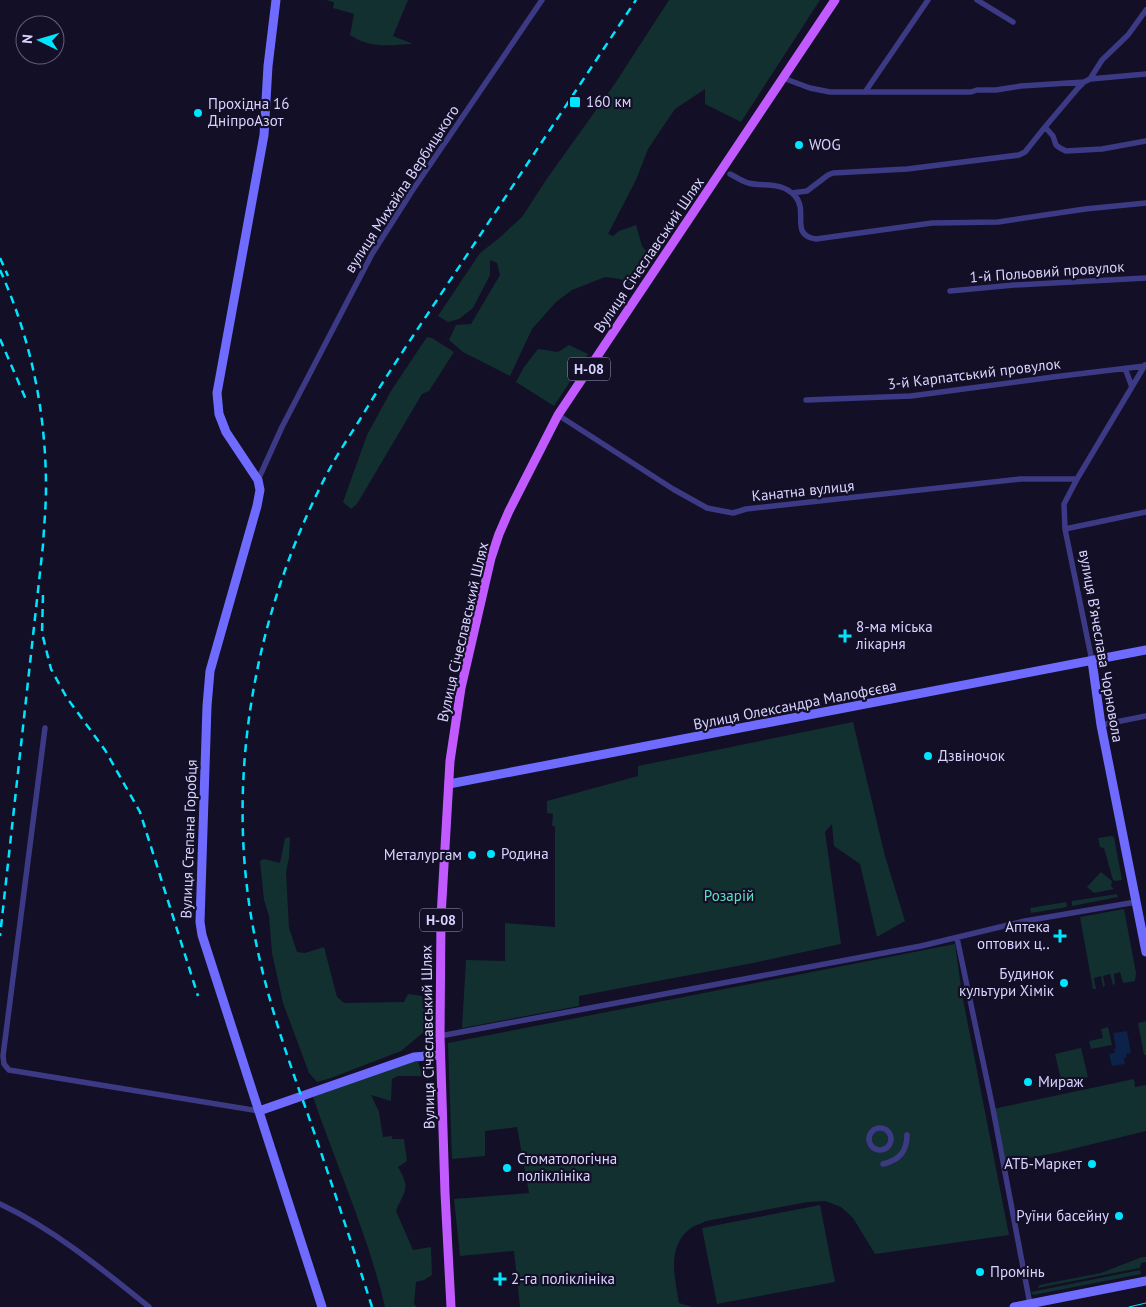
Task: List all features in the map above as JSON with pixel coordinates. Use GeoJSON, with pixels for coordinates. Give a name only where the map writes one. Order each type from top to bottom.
{"type":"FeatureCollection","features":[{"type":"Feature","properties":{"kind":"main road","name":"Вулиця Січеславський Шлях"},"geometry":{"type":"LineString","coordinates":[[451,1307],[440,1055],[441,917],[450,761],[461,688],[491,558],[509,511],[558,416],[835,0]]}},
{"type":"Feature","properties":{"kind":"street"},"geometry":{"type":"LineString","coordinates":[[258,480],[226,432],[219,414],[217,394],[264,136],[268,66],[276,0]]}},
{"type":"Feature","properties":{"kind":"street","name":"вулиця Михайла Вербицького"},"geometry":{"type":"LineString","coordinates":[[258,480],[282,427],[372,254],[412,190],[542,0]]}},
{"type":"Feature","properties":{"kind":"street"},"geometry":{"type":"LineString","coordinates":[[865,92],[928,0]]}},
{"type":"Feature","properties":{"kind":"street"},"geometry":{"type":"LineString","coordinates":[[977,0],[1012,22]]}},
{"type":"Feature","properties":{"kind":"street"},"geometry":{"type":"LineString","coordinates":[[1090,80],[1102,60],[1128,35],[1146,10]]}},
{"type":"Feature","properties":{"kind":"street"},"geometry":{"type":"LineString","coordinates":[[783,78],[817,90],[830,92],[936,93],[970,92],[1084,82],[1146,74]]}},
{"type":"Feature","properties":{"kind":"street"},"geometry":{"type":"LineString","coordinates":[[792,193],[807,191],[828,175],[834,173],[907,169],[942,163],[1019,155],[1024,152],[1084,82]]}},
{"type":"Feature","properties":{"kind":"street"},"geometry":{"type":"LineString","coordinates":[[1044,127],[1053,136],[1056,145],[1066,151],[1102,149],[1146,141]]}},
{"type":"Feature","properties":{"kind":"street"},"geometry":{"type":"LineString","coordinates":[[730,174],[749,183],[776,185],[792,193],[798,201],[801,214],[800,227],[809,238],[816,239],[932,224],[998,222],[1146,202]]}},
{"type":"Feature","properties":{"kind":"street","name":"1-й Польовий провулок"},"geometry":{"type":"LineString","coordinates":[[950,291],[1014,285],[1146,278]]}},
{"type":"Feature","properties":{"kind":"street","name":"3-й Карпатський провулок"},"geometry":{"type":"LineString","coordinates":[[806,400],[911,396],[1145,365]]}},
{"type":"Feature","properties":{"kind":"street","name":"вулиця Вʼячеслава Чорновола"},"geometry":{"type":"LineString","coordinates":[[1145,365],[1143,374],[1132,387],[1077,478],[1064,504],[1066,528],[1092,661],[1101,725],[1146,952]]}},
{"type":"Feature","properties":{"kind":"street"},"geometry":{"type":"LineString","coordinates":[[1125,368],[1132,387]]}},
{"type":"Feature","properties":{"kind":"street","name":"Канатна вулиця"},"geometry":{"type":"LineString","coordinates":[[558,416],[673,489],[707,508],[733,513],[746,509],[1021,479],[1077,478]]}},
{"type":"Feature","properties":{"kind":"street","name":"Вулиця Степана Горобця"},"geometry":{"type":"LineString","coordinates":[[258,480],[260,490],[257,506],[210,671],[207,706],[200,922],[202,935],[322,1307]]}},
{"type":"Feature","properties":{"kind":"street"},"geometry":{"type":"LineString","coordinates":[[1066,528],[1146,512]]}},
{"type":"Feature","properties":{"kind":"street","name":"Вулиця Олександра Малофєєва"},"geometry":{"type":"LineString","coordinates":[[449,784],[1146,650]]}},
{"type":"Feature","properties":{"kind":"street"},"geometry":{"type":"LineString","coordinates":[[1101,725],[1146,716]]}},
{"type":"Feature","properties":{"kind":"street"},"geometry":{"type":"LineString","coordinates":[[44,728],[4,1047],[4,1064],[9,1070],[259,1111],[414,1057],[440,1055]]}},
{"type":"Feature","properties":{"kind":"street"},"geometry":{"type":"LineString","coordinates":[[440,1036],[921,946],[1024,921],[1146,900]]}},
{"type":"Feature","properties":{"kind":"street"},"geometry":{"type":"LineString","coordinates":[[957,938],[1030,1304]]}},
{"type":"Feature","properties":{"kind":"street"},"geometry":{"type":"LineString","coordinates":[[880,1127],[888,1130],[892,1140],[886,1148],[879,1150],[872,1146],[869,1138],[873,1130],[880,1127]]}},
{"type":"Feature","properties":{"kind":"street"},"geometry":{"type":"LineString","coordinates":[[883,1164],[896,1160],[901,1156],[906,1145],[907,1135]]}},
{"type":"Feature","properties":{"kind":"street"},"geometry":{"type":"LineString","coordinates":[[0,1204],[45,1228],[149,1307]]}},
{"type":"Feature","properties":{"kind":"street"},"geometry":{"type":"LineString","coordinates":[[1014,1307],[1146,1281]]}},
{"type":"Feature","properties":{"kind":"green space"},"geometry":{"type":"Polygon","coordinates":[[[326,0],[408,0],[393,36],[413,44],[373,44],[350,35],[354,14],[333,8],[334,2],[326,0]]]}},
{"type":"Feature","properties":{"kind":"green space"},"geometry":{"type":"Polygon","coordinates":[[[669,0],[820,0],[741,122],[705,104],[705,89],[675,109],[648,149],[636,180],[608,234],[613,236],[619,231],[636,225],[642,246],[650,256],[631,285],[620,279],[605,277],[572,290],[556,302],[532,329],[510,376],[463,352],[449,340],[456,325],[471,324],[500,275],[497,263],[490,260],[490,275],[473,308],[459,319],[448,322],[438,316],[480,253],[522,217],[616,82],[669,0]]]}},
{"type":"Feature","properties":{"kind":"green space"},"geometry":{"type":"Polygon","coordinates":[[[427,337],[432,338],[454,352],[429,391],[422,394],[357,504],[351,509],[343,502],[367,435],[391,391],[427,337]]]}},
{"type":"Feature","properties":{"kind":"green space"},"geometry":{"type":"Polygon","coordinates":[[[569,345],[588,354],[554,406],[516,382],[524,367],[538,349],[558,352],[569,345]]]}},
{"type":"Feature","properties":{"kind":"green space","name":"Розарій"},"geometry":{"type":"Polygon","coordinates":[[[853,722],[885,856],[905,921],[877,937],[860,864],[834,846],[832,824],[825,832],[841,944],[753,963],[579,996],[579,1006],[462,1028],[466,960],[505,961],[505,923],[555,927],[555,826],[552,826],[553,814],[547,813],[547,801],[638,776],[638,766],[853,722]]]}},
{"type":"Feature","properties":{"kind":"green space"},"geometry":{"type":"Polygon","coordinates":[[[290,837],[286,872],[289,928],[297,952],[305,953],[324,947],[337,997],[344,1003],[404,1002],[408,994],[422,996],[428,1012],[425,1031],[401,1051],[317,1082],[309,1073],[283,1003],[272,953],[269,916],[264,900],[260,861],[264,859],[280,863],[285,838],[290,837]]]}},
{"type":"Feature","properties":{"kind":"green space"},"geometry":{"type":"Polygon","coordinates":[[[1114,837],[1122,880],[1113,880],[1104,848],[1100,847],[1098,838],[1114,837]]]}},
{"type":"Feature","properties":{"kind":"green space"},"geometry":{"type":"Polygon","coordinates":[[[1101,872],[1112,881],[1111,886],[1114,889],[1094,893],[1087,887],[1101,872]]]}},
{"type":"Feature","properties":{"kind":"green space"},"geometry":{"type":"Polygon","coordinates":[[[1117,894],[1118,897],[1072,906],[1072,901],[1117,894]]]}},
{"type":"Feature","properties":{"kind":"green space"},"geometry":{"type":"Polygon","coordinates":[[[1066,902],[1067,907],[1031,913],[1030,908],[1066,902]]]}},
{"type":"Feature","properties":{"kind":"green space"},"geometry":{"type":"Polygon","coordinates":[[[1124,909],[1136,973],[1135,981],[1123,983],[1120,972],[1114,974],[1115,984],[1113,985],[1110,974],[1103,976],[1105,986],[1103,987],[1101,976],[1094,978],[1096,989],[1093,989],[1080,917],[1124,909]]]}},
{"type":"Feature","properties":{"kind":"green space"},"geometry":{"type":"Polygon","coordinates":[[[955,944],[962,994],[1009,1235],[875,1254],[853,1218],[841,1207],[825,1201],[808,1202],[706,1221],[693,1227],[683,1235],[675,1253],[674,1273],[679,1303],[692,1307],[520,1307],[514,1251],[460,1256],[454,1199],[529,1193],[517,1127],[485,1131],[485,1156],[452,1159],[448,1043],[955,944]]]}},
{"type":"Feature","properties":{"kind":"green space"},"geometry":{"type":"Polygon","coordinates":[[[1146,1021],[1146,1055],[1144,1055],[1138,1023],[1146,1021]]]}},
{"type":"Feature","properties":{"kind":"green space"},"geometry":{"type":"Polygon","coordinates":[[[1108,1027],[1112,1045],[1091,1049],[1089,1041],[1103,1038],[1101,1029],[1108,1027]]]}},
{"type":"Feature","properties":{"kind":"green space"},"geometry":{"type":"Polygon","coordinates":[[[1081,1048],[1088,1077],[1062,1084],[1055,1054],[1081,1048]]]}},
{"type":"Feature","properties":{"kind":"green space"},"geometry":{"type":"Polygon","coordinates":[[[410,1061],[418,1062],[423,1076],[398,1076],[392,1079],[391,1101],[371,1095],[379,1112],[383,1137],[392,1136],[392,1139],[404,1139],[407,1161],[398,1167],[404,1180],[405,1189],[396,1211],[413,1250],[431,1247],[432,1275],[416,1282],[414,1304],[417,1307],[385,1307],[361,1227],[313,1097],[410,1061]]]}},
{"type":"Feature","properties":{"kind":"green space"},"geometry":{"type":"Polygon","coordinates":[[[1134,1079],[1135,1087],[1146,1085],[1146,1131],[1060,1152],[1003,1163],[993,1109],[1134,1079]]]}},
{"type":"Feature","properties":{"kind":"green space"},"geometry":{"type":"Polygon","coordinates":[[[820,1205],[835,1282],[717,1304],[702,1228],[820,1205]]]}},
{"type":"Feature","properties":{"kind":"green space"},"geometry":{"type":"Polygon","coordinates":[[[1146,1257],[1146,1262],[1141,1263],[1140,1268],[1037,1288],[1044,1284],[1101,1273],[1146,1257]]]}},
{"type":"Feature","properties":{"kind":"green space"},"geometry":{"type":"Polygon","coordinates":[[[1140,1270],[1141,1274],[1033,1295],[1031,1292],[1140,1270]]]}},
{"type":"Feature","properties":{"kind":"water"},"geometry":{"type":"Polygon","coordinates":[[[1127,1031],[1131,1053],[1126,1054],[1127,1057],[1124,1058],[1125,1064],[1112,1066],[1109,1054],[1115,1053],[1114,1049],[1116,1048],[1113,1033],[1127,1031]]]}},
{"type":"Feature","properties":{"kind":"tram line"},"geometry":{"type":"LineString","coordinates":[[1129,1307],[1146,1303]]}},
{"type":"Feature","properties":{"kind":"railway"},"geometry":{"type":"LineString","coordinates":[[372,1307],[281,1038],[261,965],[251,916],[244,859],[243,801],[246,744],[254,687],[267,630],[283,575],[304,521],[332,464],[405,348],[636,0]]}},
{"type":"Feature","properties":{"kind":"railway"},"geometry":{"type":"LineString","coordinates":[[0,258],[8,276]]}},
{"type":"Feature","properties":{"kind":"railway"},"geometry":{"type":"LineString","coordinates":[[0,270],[20,322],[35,376],[43,432],[46,488],[43,545],[0,936]]}},
{"type":"Feature","properties":{"kind":"railway"},"geometry":{"type":"LineString","coordinates":[[0,339],[27,402]]}},
{"type":"Feature","properties":{"kind":"railway"},"geometry":{"type":"LineString","coordinates":[[43,595],[42,633],[51,669],[67,698],[105,750],[140,812],[198,996]]}},
{"type":"Feature","properties":{"kind":"place","name":"160 км"},"geometry":{"type":"Point","coordinates":[575,102]}},
{"type":"Feature","properties":{"kind":"place","name":"Прохідна 16 ДніпроАзот"},"geometry":{"type":"Point","coordinates":[198,113]}},
{"type":"Feature","properties":{"kind":"place","name":"WOG"},"geometry":{"type":"Point","coordinates":[799,145]}},
{"type":"Feature","properties":{"kind":"place","name":"8-ма міська лікарня"},"geometry":{"type":"Point","coordinates":[845,636]}},
{"type":"Feature","properties":{"kind":"place","name":"Дзвіночок"},"geometry":{"type":"Point","coordinates":[928,756]}},
{"type":"Feature","properties":{"kind":"place","name":"Родина"},"geometry":{"type":"Point","coordinates":[491,854]}},
{"type":"Feature","properties":{"kind":"place","name":"Металургам"},"geometry":{"type":"Point","coordinates":[472,855]}},
{"type":"Feature","properties":{"kind":"place","name":"Аптека оптових ц‥"},"geometry":{"type":"Point","coordinates":[1060,936]}},
{"type":"Feature","properties":{"kind":"place","name":"Будинок культури Хімік"},"geometry":{"type":"Point","coordinates":[1064,983]}},
{"type":"Feature","properties":{"kind":"place","name":"Мираж"},"geometry":{"type":"Point","coordinates":[1028,1082]}},
{"type":"Feature","properties":{"kind":"place","name":"АТБ-Маркет"},"geometry":{"type":"Point","coordinates":[1092,1164]}},
{"type":"Feature","properties":{"kind":"place","name":"Стоматологічна поліклініка"},"geometry":{"type":"Point","coordinates":[507,1168]}},
{"type":"Feature","properties":{"kind":"place","name":"Руїни басейну"},"geometry":{"type":"Point","coordinates":[1119,1216]}},
{"type":"Feature","properties":{"kind":"place","name":"Промінь"},"geometry":{"type":"Point","coordinates":[980,1272]}},
{"type":"Feature","properties":{"kind":"place","name":"2-га поліклініка"},"geometry":{"type":"Point","coordinates":[500,1279]}}]}
